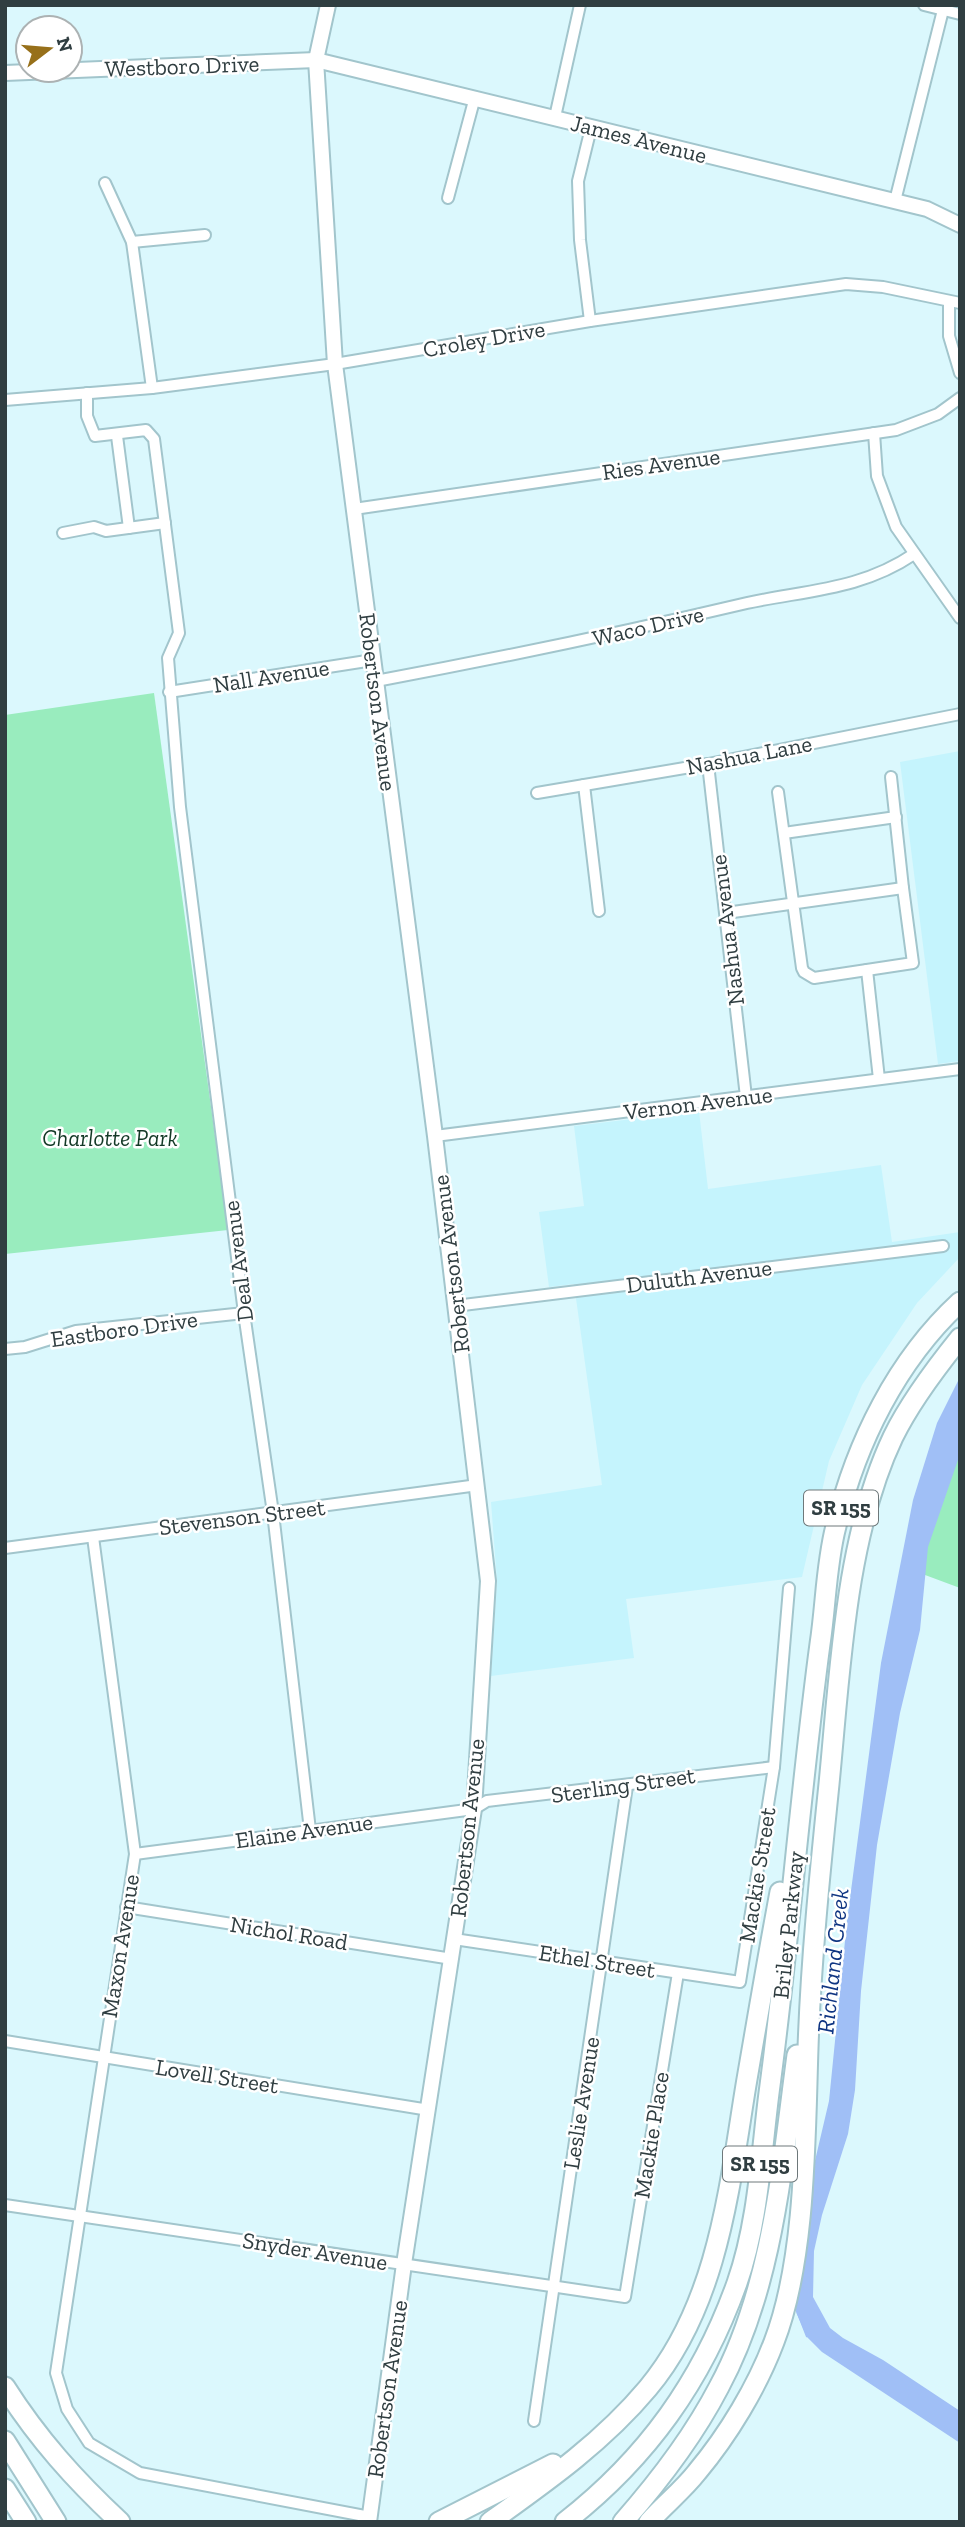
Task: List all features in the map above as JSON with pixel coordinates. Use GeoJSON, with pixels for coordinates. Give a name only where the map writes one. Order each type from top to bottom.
{"type":"FeatureCollection","features":[{"type":"Feature","properties":{"kind":"highway","name":"Briley Parkway"},"geometry":{"type":"LineString","coordinates":[[565,2522],[613,2483],[668,2420],[711,2344],[737,2282],[749,2240],[760,2165],[806,1746],[835,1529],[844,1495],[866,1437],[890,1390],[960,1302]]}},
{"type":"Feature","properties":{"kind":"highway","name":"Briley Parkway"},"geometry":{"type":"LineString","coordinates":[[649,2522],[697,2473],[737,2415],[774,2343],[795,2258],[805,2130],[811,1954],[833,1738],[856,1552],[874,1488],[893,1437],[936,1367],[960,1338]]}},
{"type":"Feature","properties":{"kind":"highway"},"geometry":{"type":"LineString","coordinates":[[491,2522],[563,2469],[607,2430],[648,2388],[675,2349],[696,2308],[715,2252],[729,2190],[806,1746]]}},
{"type":"Feature","properties":{"kind":"highway"},"geometry":{"type":"LineString","coordinates":[[623,2522],[667,2472],[698,2425],[721,2385],[743,2328],[767,2250],[811,1954]]}},
{"type":"Feature","properties":{"kind":"highway"},"geometry":{"type":"LineString","coordinates":[[5,2387],[29,2425],[70,2476],[120,2522]]}},
{"type":"Feature","properties":{"kind":"highway"},"geometry":{"type":"LineString","coordinates":[[610,2522],[641,2492],[698,2425]]}},
{"type":"Feature","properties":{"kind":"highway"},"geometry":{"type":"LineString","coordinates":[[439,2522],[556,2462],[607,2430]]}},
{"type":"Feature","properties":{"kind":"highway"},"geometry":{"type":"LineString","coordinates":[[5,2441],[56,2522]]}},
{"type":"Feature","properties":{"kind":"highway"},"geometry":{"type":"LineString","coordinates":[[70,2476],[135,2522]]}},
{"type":"Feature","properties":{"kind":"highway"},"geometry":{"type":"LineString","coordinates":[[5,2489],[26,2522]]}},
{"type":"Feature","properties":{"kind":"street","name":"Robertson Avenue"},"geometry":{"type":"LineString","coordinates":[[328,5],[316,61],[335,364],[435,1136],[488,1581],[474,1809],[404,2264],[369,2519]]}},
{"type":"Feature","properties":{"kind":"street"},"geometry":{"type":"LineString","coordinates":[[555,117],[580,5]]}},
{"type":"Feature","properties":{"kind":"street"},"geometry":{"type":"LineString","coordinates":[[924,5],[960,14]]}},
{"type":"Feature","properties":{"kind":"street"},"geometry":{"type":"LineString","coordinates":[[895,201],[943,10]]}},
{"type":"Feature","properties":{"kind":"street","name":"Westboro Drive"},"geometry":{"type":"LineString","coordinates":[[5,73],[316,61]]}},
{"type":"Feature","properties":{"kind":"street","name":"James Avenue"},"geometry":{"type":"LineString","coordinates":[[316,61],[475,97],[591,128],[927,209],[960,225]]}},
{"type":"Feature","properties":{"kind":"street"},"geometry":{"type":"LineString","coordinates":[[448,198],[475,97]]}},
{"type":"Feature","properties":{"kind":"street"},"geometry":{"type":"LineString","coordinates":[[590,321],[580,240],[578,181],[591,128]]}},
{"type":"Feature","properties":{"kind":"street"},"geometry":{"type":"LineString","coordinates":[[105,183],[132,242],[152,388]]}},
{"type":"Feature","properties":{"kind":"street"},"geometry":{"type":"LineString","coordinates":[[132,242],[205,235]]}},
{"type":"Feature","properties":{"kind":"street","name":"Croley Drive"},"geometry":{"type":"LineString","coordinates":[[5,400],[152,388],[335,364],[590,321],[846,284],[883,287],[954,303]]}},
{"type":"Feature","properties":{"kind":"street"},"geometry":{"type":"LineString","coordinates":[[954,303],[950,336],[960,373]]}},
{"type":"Feature","properties":{"kind":"street"},"geometry":{"type":"LineString","coordinates":[[87,393],[87,416],[95,436],[117,436],[129,528]]}},
{"type":"Feature","properties":{"kind":"street","name":"Ries Avenue"},"geometry":{"type":"LineString","coordinates":[[354,509],[874,433],[915,424],[938,414],[960,398]]}},
{"type":"Feature","properties":{"kind":"street","name":"Deal Avenue"},"geometry":{"type":"LineString","coordinates":[[117,436],[139,431],[151,432],[165,523],[179,633],[168,658],[180,807],[244,1314],[273,1513],[310,1830]]}},
{"type":"Feature","properties":{"kind":"street"},"geometry":{"type":"LineString","coordinates":[[874,433],[877,476],[896,527],[960,618]]}},
{"type":"Feature","properties":{"kind":"street"},"geometry":{"type":"LineString","coordinates":[[63,533],[94,527],[106,531],[165,523]]}},
{"type":"Feature","properties":{"kind":"street","name":"Waco Drive"},"geometry":{"type":"LineString","coordinates":[[376,681],[534,652],[765,599],[858,583],[891,569],[914,554]]}},
{"type":"Feature","properties":{"kind":"street","name":"Nall Avenue"},"geometry":{"type":"LineString","coordinates":[[169,692],[373,660]]}},
{"type":"Feature","properties":{"kind":"street","name":"Nashua Lane"},"geometry":{"type":"LineString","coordinates":[[537,793],[708,764],[960,714]]}},
{"type":"Feature","properties":{"kind":"street","name":"Nashua Avenue"},"geometry":{"type":"LineString","coordinates":[[708,764],[746,1097]]}},
{"type":"Feature","properties":{"kind":"street"},"geometry":{"type":"LineString","coordinates":[[778,792],[804,972],[814,978],[913,963],[891,777]]}},
{"type":"Feature","properties":{"kind":"street"},"geometry":{"type":"LineString","coordinates":[[584,785],[599,911]]}},
{"type":"Feature","properties":{"kind":"street"},"geometry":{"type":"LineString","coordinates":[[784,833],[896,817]]}},
{"type":"Feature","properties":{"kind":"street"},"geometry":{"type":"LineString","coordinates":[[726,913],[903,888]]}},
{"type":"Feature","properties":{"kind":"street"},"geometry":{"type":"LineString","coordinates":[[867,970],[879,1079]]}},
{"type":"Feature","properties":{"kind":"street","name":"Vernon Avenue"},"geometry":{"type":"LineString","coordinates":[[435,1136],[960,1069]]}},
{"type":"Feature","properties":{"kind":"street","name":"Duluth Avenue"},"geometry":{"type":"LineString","coordinates":[[455,1306],[943,1246]]}},
{"type":"Feature","properties":{"kind":"street","name":"Eastboro Drive"},"geometry":{"type":"LineString","coordinates":[[5,1349],[25,1347],[76,1331],[244,1314]]}},
{"type":"Feature","properties":{"kind":"street","name":"Stevenson Street"},"geometry":{"type":"LineString","coordinates":[[5,1548],[478,1485]]}},
{"type":"Feature","properties":{"kind":"street","name":"Maxon Avenue"},"geometry":{"type":"LineString","coordinates":[[93,1536],[135,1854],[56,2373],[67,2409],[89,2443],[140,2473],[369,2519]]}},
{"type":"Feature","properties":{"kind":"street","name":"Mackie Street"},"geometry":{"type":"LineString","coordinates":[[740,1982],[775,1767],[789,1588]]}},
{"type":"Feature","properties":{"kind":"street","name":"Sterling Street"},"geometry":{"type":"LineString","coordinates":[[474,1809],[487,1801],[775,1767]]}},
{"type":"Feature","properties":{"kind":"street","name":"Leslie Avenue"},"geometry":{"type":"LineString","coordinates":[[534,2421],[627,1786]]}},
{"type":"Feature","properties":{"kind":"street","name":"Elaine Avenue"},"geometry":{"type":"LineString","coordinates":[[135,1854],[474,1809]]}},
{"type":"Feature","properties":{"kind":"street","name":"Nichol Road"},"geometry":{"type":"LineString","coordinates":[[127,1907],[452,1959]]}},
{"type":"Feature","properties":{"kind":"street","name":"Ethel Street"},"geometry":{"type":"LineString","coordinates":[[454,1939],[740,1982]]}},
{"type":"Feature","properties":{"kind":"street","name":"Mackie Place"},"geometry":{"type":"LineString","coordinates":[[625,2297],[678,1973]]}},
{"type":"Feature","properties":{"kind":"street","name":"Lovell Street"},"geometry":{"type":"LineString","coordinates":[[5,2041],[429,2110]]}},
{"type":"Feature","properties":{"kind":"street","name":"Snyder Avenue"},"geometry":{"type":"LineString","coordinates":[[5,2205],[625,2297]]}},
{"type":"Feature","properties":{"kind":"shaded area"},"geometry":{"type":"Polygon","coordinates":[[[960,751],[960,1061],[938,1064],[900,762],[960,751]]]}},
{"type":"Feature","properties":{"kind":"shaded area"},"geometry":{"type":"Polygon","coordinates":[[[699,1111],[708,1189],[881,1165],[892,1242],[960,1232],[960,1257],[917,1303],[862,1385],[829,1461],[802,1577],[626,1599],[634,1658],[491,1676],[497,1581],[491,1502],[602,1485],[574,1284],[549,1287],[539,1212],[584,1206],[574,1126],[699,1111]]]}},
{"type":"Feature","properties":{"kind":"green space","name":"Charlotte Park"},"geometry":{"type":"Polygon","coordinates":[[[154,693],[228,1230],[5,1254],[5,715],[154,693]]]}},
{"type":"Feature","properties":{"kind":"green space"},"geometry":{"type":"Polygon","coordinates":[[[960,1427],[960,1588],[917,1572],[960,1427]]]}},
{"type":"Feature","properties":{"kind":"water"},"geometry":{"type":"Polygon","coordinates":[[[960,1377],[960,1454],[928,1547],[920,1630],[900,1713],[877,1845],[861,1991],[855,2090],[848,2134],[822,2215],[814,2251],[813,2297],[830,2328],[960,2411],[960,2443],[822,2352],[807,2337],[796,2312],[795,2279],[806,2199],[829,2101],[847,1921],[881,1663],[913,1500],[937,1423],[960,1377]]]}},
{"type":"Feature","properties":{"kind":"waterway","name":"Richland Creek"},"geometry":{"type":"LineString","coordinates":[[798,2313],[807,2336]]}}]}
